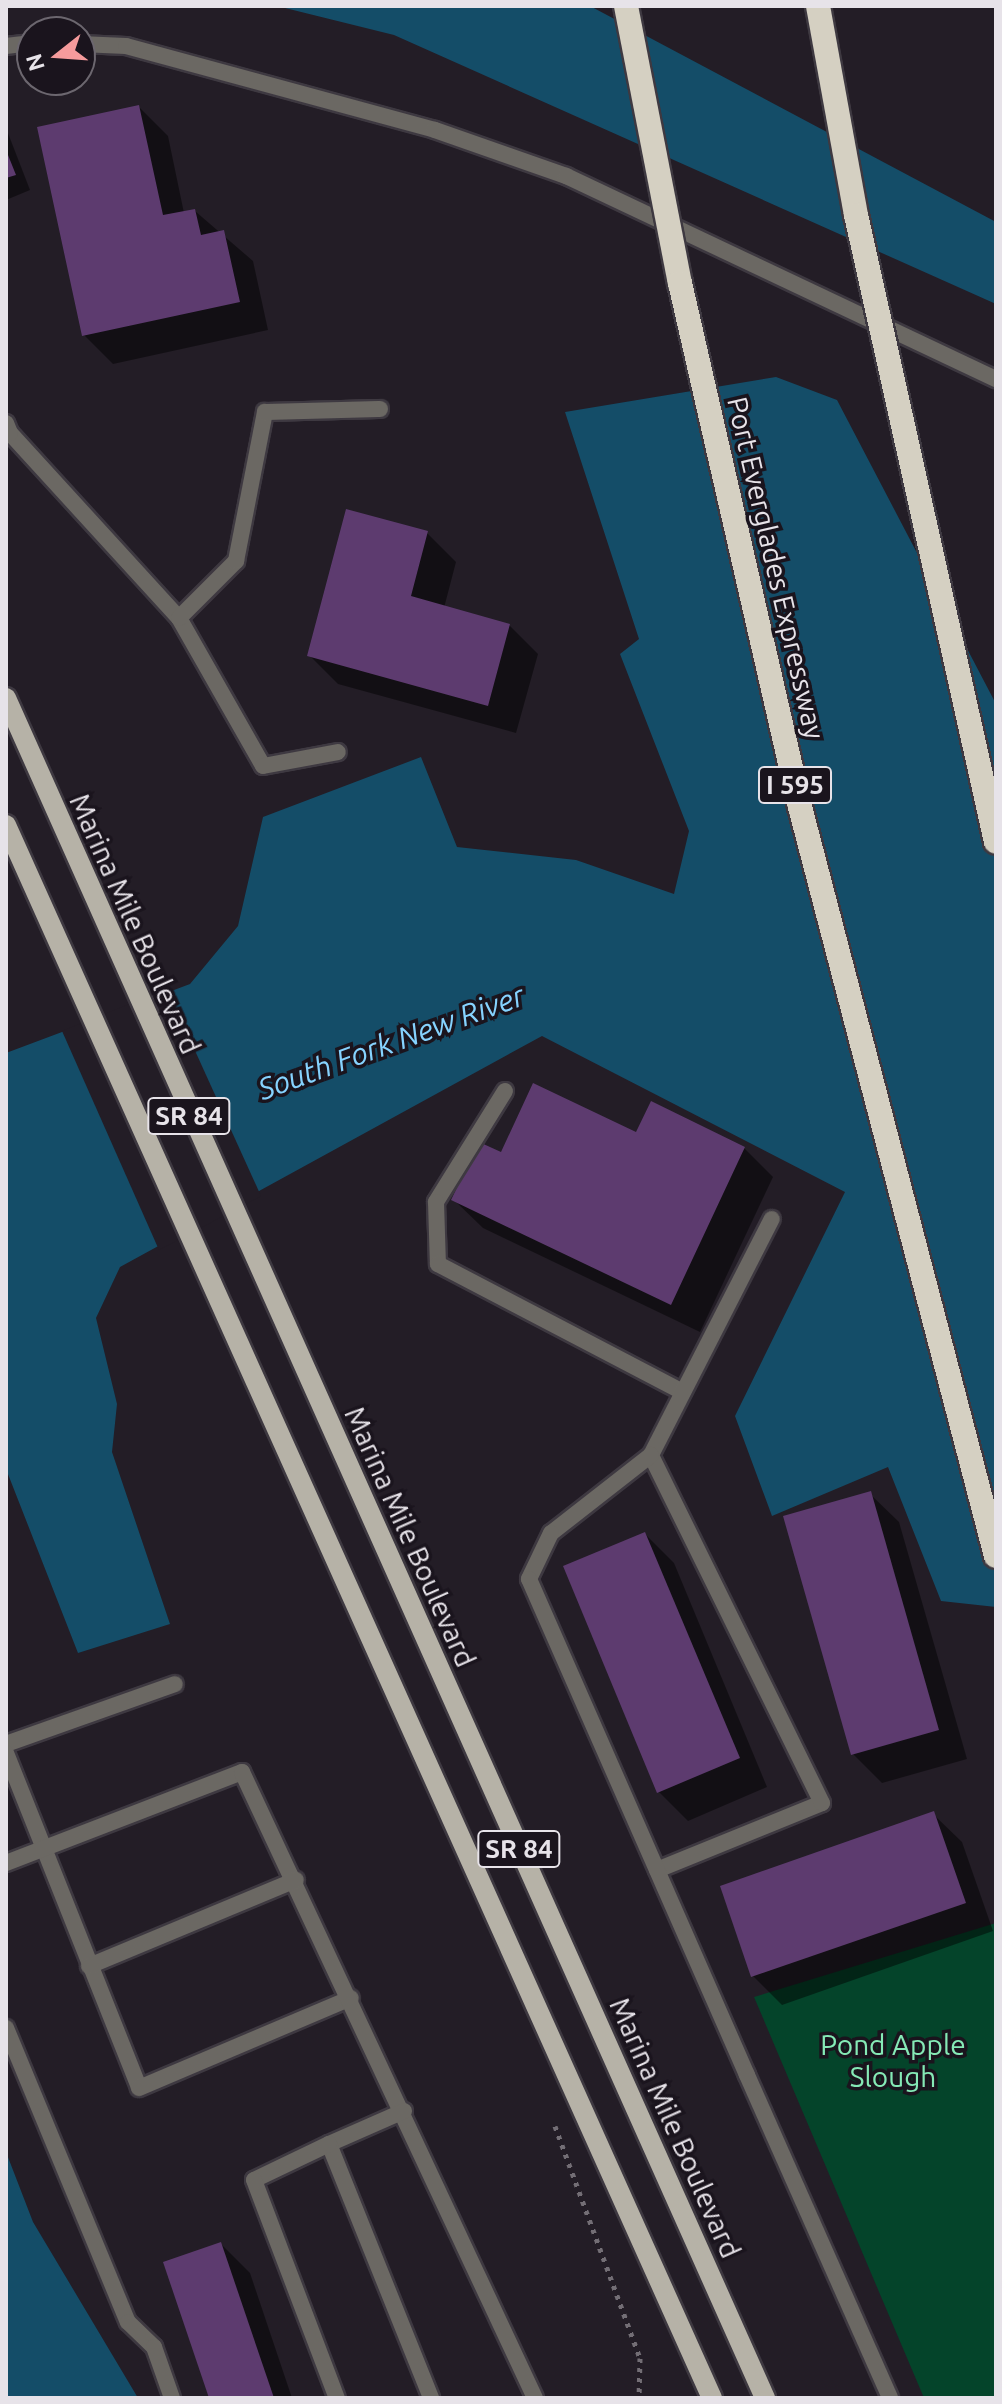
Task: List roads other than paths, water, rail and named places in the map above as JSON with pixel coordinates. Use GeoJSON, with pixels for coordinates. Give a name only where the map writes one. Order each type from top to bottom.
{"type":"FeatureCollection","features":[{"type":"Feature","properties":{"kind":"highway","name":"Port Everglades Expressway"},"geometry":{"type":"LineString","coordinates":[[626,6],[680,283],[800,807],[996,1556]]}},
{"type":"Feature","properties":{"kind":"highway"},"geometry":{"type":"LineString","coordinates":[[818,6],[856,215],[996,842]]}},
{"type":"Feature","properties":{"kind":"main road","name":"Marina Mile Boulevard"},"geometry":{"type":"LineString","coordinates":[[6,698],[105,930],[765,2398]]}},
{"type":"Feature","properties":{"kind":"main road","name":"SR 84"},"geometry":{"type":"LineString","coordinates":[[6,825],[712,2398]]}},
{"type":"Feature","properties":{"kind":"lane"},"geometry":{"type":"LineString","coordinates":[[96,45],[126,46],[435,130],[566,176],[996,379]]}},
{"type":"Feature","properties":{"kind":"lane"},"geometry":{"type":"LineString","coordinates":[[179,618],[236,561],[265,412],[380,409]]}},
{"type":"Feature","properties":{"kind":"lane"},"geometry":{"type":"LineString","coordinates":[[8,428],[179,618],[263,766],[338,752]]}},
{"type":"Feature","properties":{"kind":"lane"},"geometry":{"type":"LineString","coordinates":[[505,1091],[436,1202],[438,1264],[683,1392]]}},
{"type":"Feature","properties":{"kind":"lane"},"geometry":{"type":"LineString","coordinates":[[772,1219],[651,1455],[551,1533],[529,1579],[890,2398]]}},
{"type":"Feature","properties":{"kind":"lane"},"geometry":{"type":"LineString","coordinates":[[651,1455],[822,1803],[657,1870]]}},
{"type":"Feature","properties":{"kind":"lane"},"geometry":{"type":"LineString","coordinates":[[6,1744],[175,1684]]}},
{"type":"Feature","properties":{"kind":"lane"},"geometry":{"type":"LineString","coordinates":[[6,1753],[139,2088],[351,1998]]}},
{"type":"Feature","properties":{"kind":"lane"},"geometry":{"type":"LineString","coordinates":[[6,1863],[242,1772],[296,1880],[535,2398]]}},
{"type":"Feature","properties":{"kind":"lane"},"geometry":{"type":"LineString","coordinates":[[89,1966],[296,1880]]}},
{"type":"Feature","properties":{"kind":"lane"},"geometry":{"type":"LineString","coordinates":[[6,2028],[128,2322],[154,2347],[172,2398]]}},
{"type":"Feature","properties":{"kind":"lane"},"geometry":{"type":"LineString","coordinates":[[337,2398],[254,2180],[404,2111]]}},
{"type":"Feature","properties":{"kind":"lane"},"geometry":{"type":"LineString","coordinates":[[329,2144],[431,2398]]}},
{"type":"Feature","properties":{"kind":"water"},"geometry":{"type":"Polygon","coordinates":[[[277,6],[590,6],[996,222],[996,304],[394,35],[277,6]]]}},
{"type":"Feature","properties":{"kind":"water","name":"South Fork New River"},"geometry":{"type":"Polygon","coordinates":[[[776,377],[837,400],[996,704],[996,1607],[941,1601],[888,1467],[772,1516],[735,1416],[845,1192],[542,1036],[120,1267],[96,1318],[117,1404],[112,1452],[170,1624],[78,1653],[6,1469],[6,1053],[190,984],[238,926],[263,817],[421,757],[457,847],[576,860],[674,894],[689,831],[620,654],[639,639],[565,412],[776,377]]]}},
{"type":"Feature","properties":{"kind":"water"},"geometry":{"type":"Polygon","coordinates":[[[6,2152],[33,2222],[138,2398],[6,2398],[6,2152]]]}},
{"type":"Feature","properties":{"kind":"park label","name":"Pond Apple Slough"},"geometry":{"type":"Point","coordinates":[893,2061]}}]}
